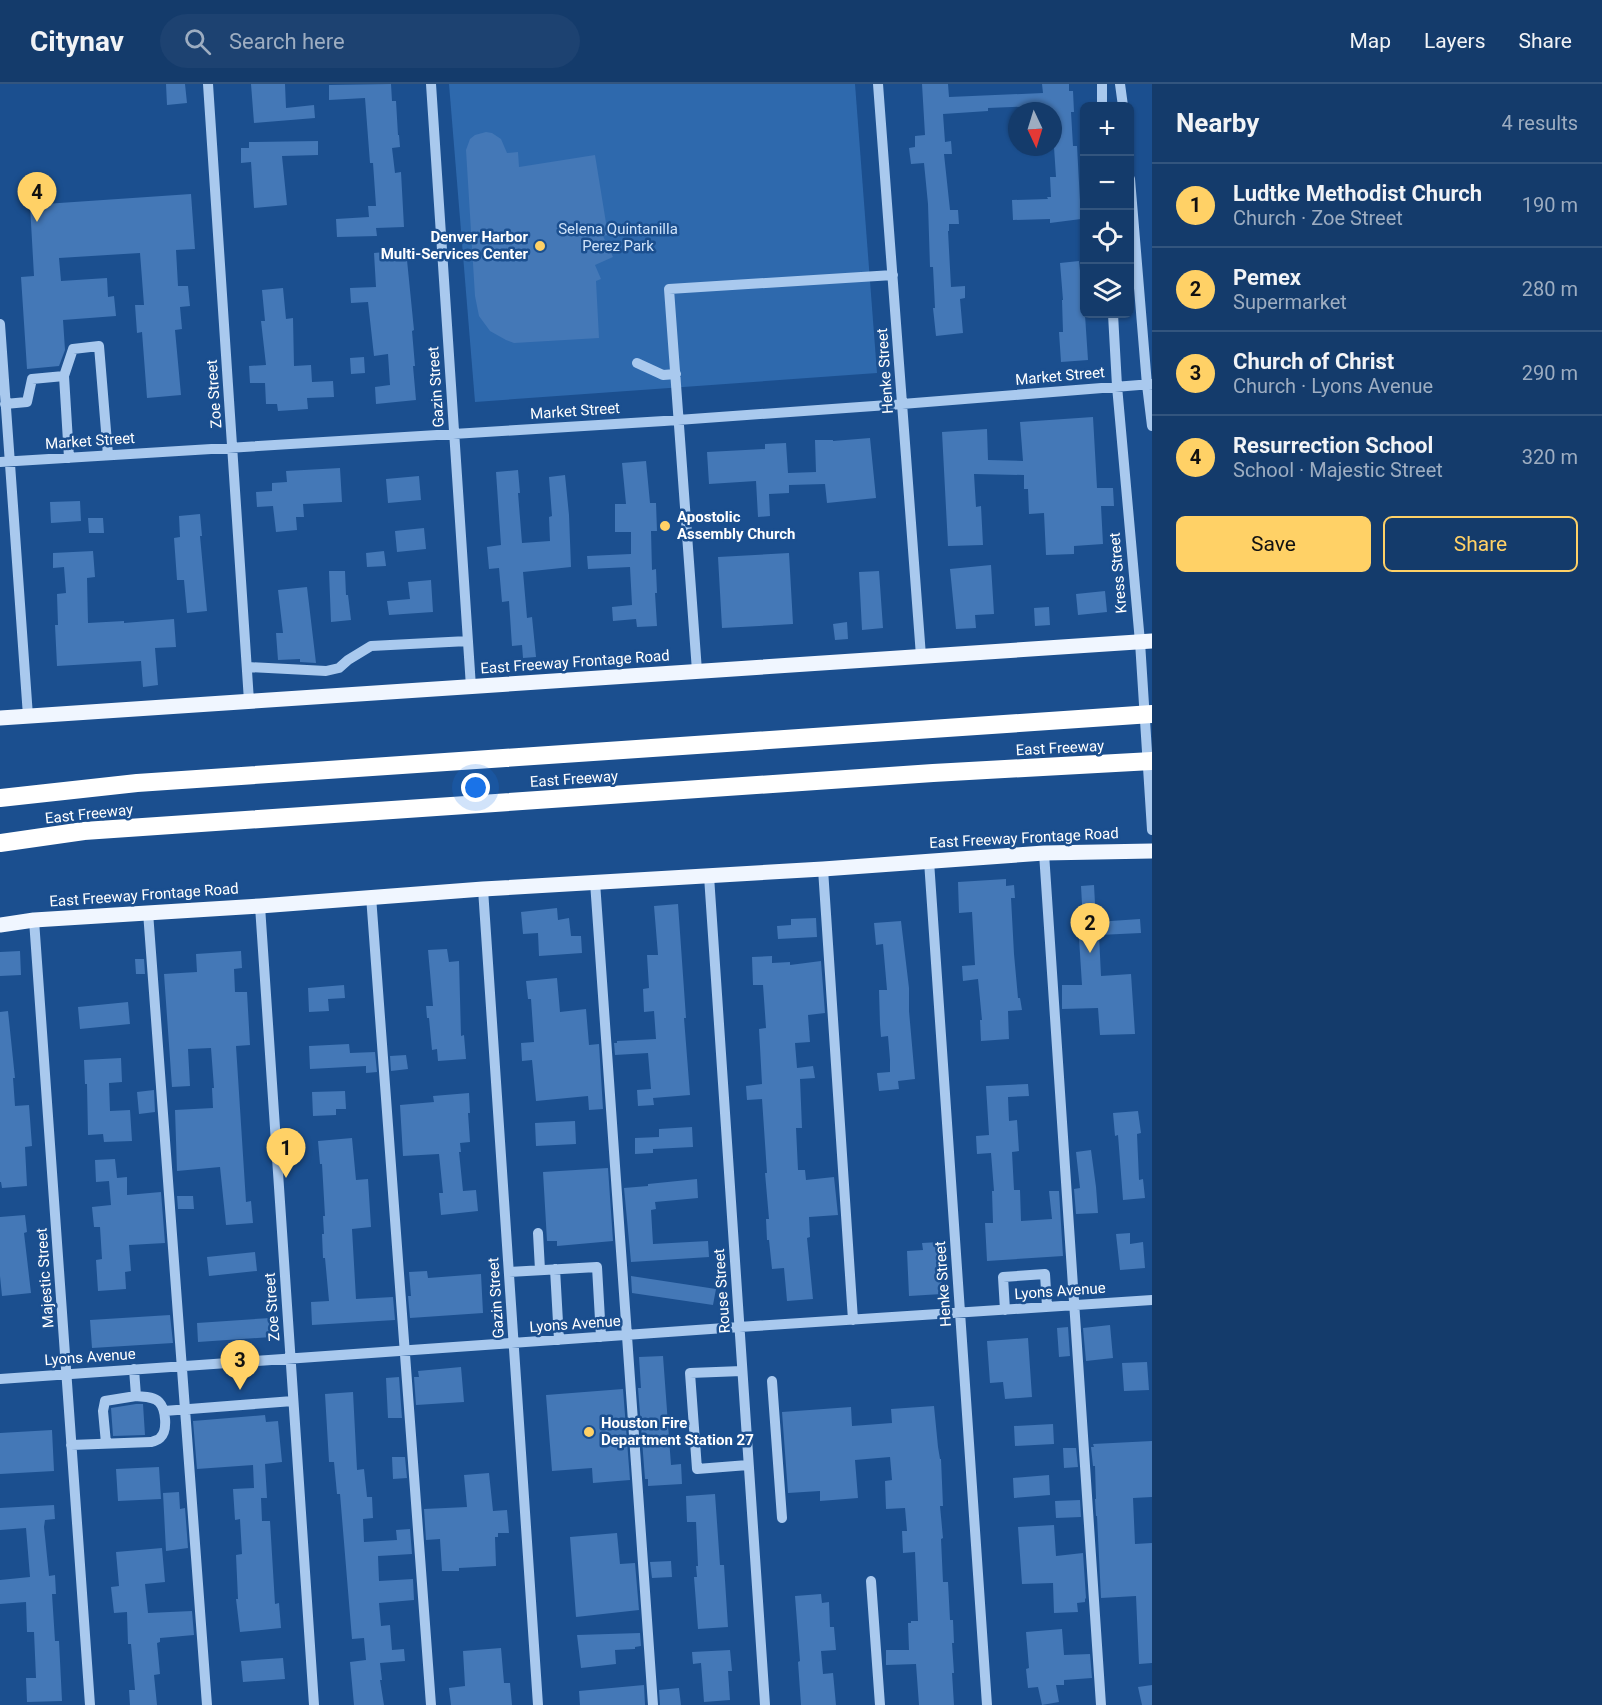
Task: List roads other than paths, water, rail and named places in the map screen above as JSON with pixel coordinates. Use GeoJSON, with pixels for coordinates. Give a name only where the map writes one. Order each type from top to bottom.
{"type":"FeatureCollection","features":[{"type":"Feature","properties":{"kind":"highway","name":"East Freeway"},"geometry":{"type":"LineString","coordinates":[[0,798],[136,783],[1152,714]]}},
{"type":"Feature","properties":{"kind":"highway","name":"East Freeway"},"geometry":{"type":"LineString","coordinates":[[0,843],[84,831],[933,773],[1152,761]]}},
{"type":"Feature","properties":{"kind":"main road","name":"East Freeway Frontage Road"},"geometry":{"type":"LineString","coordinates":[[0,718],[1146,641]]}},
{"type":"Feature","properties":{"kind":"main road","name":"East Freeway Frontage Road"},"geometry":{"type":"LineString","coordinates":[[0,925],[34,920],[260,906],[371,896],[823,869],[1044,853],[1152,851]]}},
{"type":"Feature","properties":{"kind":"street","name":"Zoe Street"},"geometry":{"type":"LineString","coordinates":[[208,84],[249,701]]}},
{"type":"Feature","properties":{"kind":"street","name":"Gazin Street"},"geometry":{"type":"LineString","coordinates":[[431,84],[471,687]]}},
{"type":"Feature","properties":{"kind":"street","name":"Henke Street"},"geometry":{"type":"LineString","coordinates":[[878,84],[921,656]]}},
{"type":"Feature","properties":{"kind":"street"},"geometry":{"type":"LineString","coordinates":[[1102,84],[1102,102]]}},
{"type":"Feature","properties":{"kind":"street"},"geometry":{"type":"LineString","coordinates":[[1120,84],[1122,102]]}},
{"type":"Feature","properties":{"kind":"street"},"geometry":{"type":"LineString","coordinates":[[1133,210],[1152,426]]}},
{"type":"Feature","properties":{"kind":"street"},"geometry":{"type":"LineString","coordinates":[[697,671],[669,289],[893,275]]}},
{"type":"Feature","properties":{"kind":"street","name":"Kress Street"},"geometry":{"type":"LineString","coordinates":[[1113,318],[1117,386],[1146,641],[1152,830]]}},
{"type":"Feature","properties":{"kind":"street"},"geometry":{"type":"LineString","coordinates":[[0,324],[5,404],[5,462],[28,716]]}},
{"type":"Feature","properties":{"kind":"street"},"geometry":{"type":"LineString","coordinates":[[69,458],[64,376],[73,349],[99,346],[108,455]]}},
{"type":"Feature","properties":{"kind":"street"},"geometry":{"type":"LineString","coordinates":[[637,363],[663,375],[676,375]]}},
{"type":"Feature","properties":{"kind":"street"},"geometry":{"type":"LineString","coordinates":[[5,404],[27,402],[32,379],[64,376]]}},
{"type":"Feature","properties":{"kind":"street","name":"Market Street"},"geometry":{"type":"LineString","coordinates":[[5,462],[679,420],[1149,385]]}},
{"type":"Feature","properties":{"kind":"street"},"geometry":{"type":"LineString","coordinates":[[247,667],[326,671],[339,668],[371,646],[468,641]]}},
{"type":"Feature","properties":{"kind":"street"},"geometry":{"type":"LineString","coordinates":[[1044,853],[1101,1705]]}},
{"type":"Feature","properties":{"kind":"street","name":"Henke Street"},"geometry":{"type":"LineString","coordinates":[[929,861],[987,1705]]}},
{"type":"Feature","properties":{"kind":"street"},"geometry":{"type":"LineString","coordinates":[[823,869],[853,1320]]}},
{"type":"Feature","properties":{"kind":"street","name":"Rouse Street"},"geometry":{"type":"LineString","coordinates":[[709,876],[765,1705]]}},
{"type":"Feature","properties":{"kind":"street"},"geometry":{"type":"LineString","coordinates":[[595,882],[653,1705]]}},
{"type":"Feature","properties":{"kind":"street","name":"Gazin Street"},"geometry":{"type":"LineString","coordinates":[[483,889],[538,1705]]}},
{"type":"Feature","properties":{"kind":"street"},"geometry":{"type":"LineString","coordinates":[[371,896],[431,1705]]}},
{"type":"Feature","properties":{"kind":"street","name":"Zoe Street"},"geometry":{"type":"LineString","coordinates":[[260,906],[314,1705]]}},
{"type":"Feature","properties":{"kind":"street"},"geometry":{"type":"LineString","coordinates":[[148,912],[207,1705]]}},
{"type":"Feature","properties":{"kind":"street","name":"Majestic Street"},"geometry":{"type":"LineString","coordinates":[[34,920],[90,1705]]}},
{"type":"Feature","properties":{"kind":"street"},"geometry":{"type":"LineString","coordinates":[[538,1233],[540,1270]]}},
{"type":"Feature","properties":{"kind":"street"},"geometry":{"type":"LineString","coordinates":[[509,1272],[597,1267],[601,1337]]}},
{"type":"Feature","properties":{"kind":"street"},"geometry":{"type":"LineString","coordinates":[[555,1269],[559,1340]]}},
{"type":"Feature","properties":{"kind":"street"},"geometry":{"type":"LineString","coordinates":[[1005,1310],[1003,1277],[1024,1275],[1045,1274],[1047,1307]]}},
{"type":"Feature","properties":{"kind":"street","name":"Lyons Avenue"},"geometry":{"type":"LineString","coordinates":[[0,1379],[1152,1300]]}},
{"type":"Feature","properties":{"kind":"street"},"geometry":{"type":"LineString","coordinates":[[134,1369],[135,1396]]}},
{"type":"Feature","properties":{"kind":"street"},"geometry":{"type":"LineString","coordinates":[[742,1371],[690,1374],[697,1469],[748,1465]]}},
{"type":"Feature","properties":{"kind":"street"},"geometry":{"type":"LineString","coordinates":[[772,1381],[782,1518]]}},
{"type":"Feature","properties":{"kind":"street"},"geometry":{"type":"LineString","coordinates":[[71,1445],[151,1442],[160,1438],[164,1432],[164,1410],[159,1402],[150,1397],[135,1396],[105,1401],[103,1411],[106,1443]]}},
{"type":"Feature","properties":{"kind":"street"},"geometry":{"type":"LineString","coordinates":[[164,1410],[293,1401]]}},
{"type":"Feature","properties":{"kind":"street"},"geometry":{"type":"LineString","coordinates":[[871,1581],[880,1705]]}},
{"type":"Feature","properties":{"kind":"place","name":"Resurrection School"},"geometry":{"type":"Point","coordinates":[37,222]}},
{"type":"Feature","properties":{"kind":"place","name":"Denver Harbor Multi-Services Center"},"geometry":{"type":"Point","coordinates":[540,246]}},
{"type":"Feature","properties":{"kind":"place","name":"Apostolic Assembly Church"},"geometry":{"type":"Point","coordinates":[665,526]}},
{"type":"Feature","properties":{"kind":"place","name":"Pemex"},"geometry":{"type":"Point","coordinates":[1090,953]}},
{"type":"Feature","properties":{"kind":"place","name":"Ludtke Methodist Church"},"geometry":{"type":"Point","coordinates":[286,1178]}},
{"type":"Feature","properties":{"kind":"place","name":"Church of Christ"},"geometry":{"type":"Point","coordinates":[240,1390]}},
{"type":"Feature","properties":{"kind":"place","name":"Houston Fire Department Station 27"},"geometry":{"type":"Point","coordinates":[589,1432]}},
{"type":"Feature","properties":{"kind":"park label","name":"Selena Quintanilla Perez Park"},"geometry":{"type":"Point","coordinates":[618,238]}}]}
